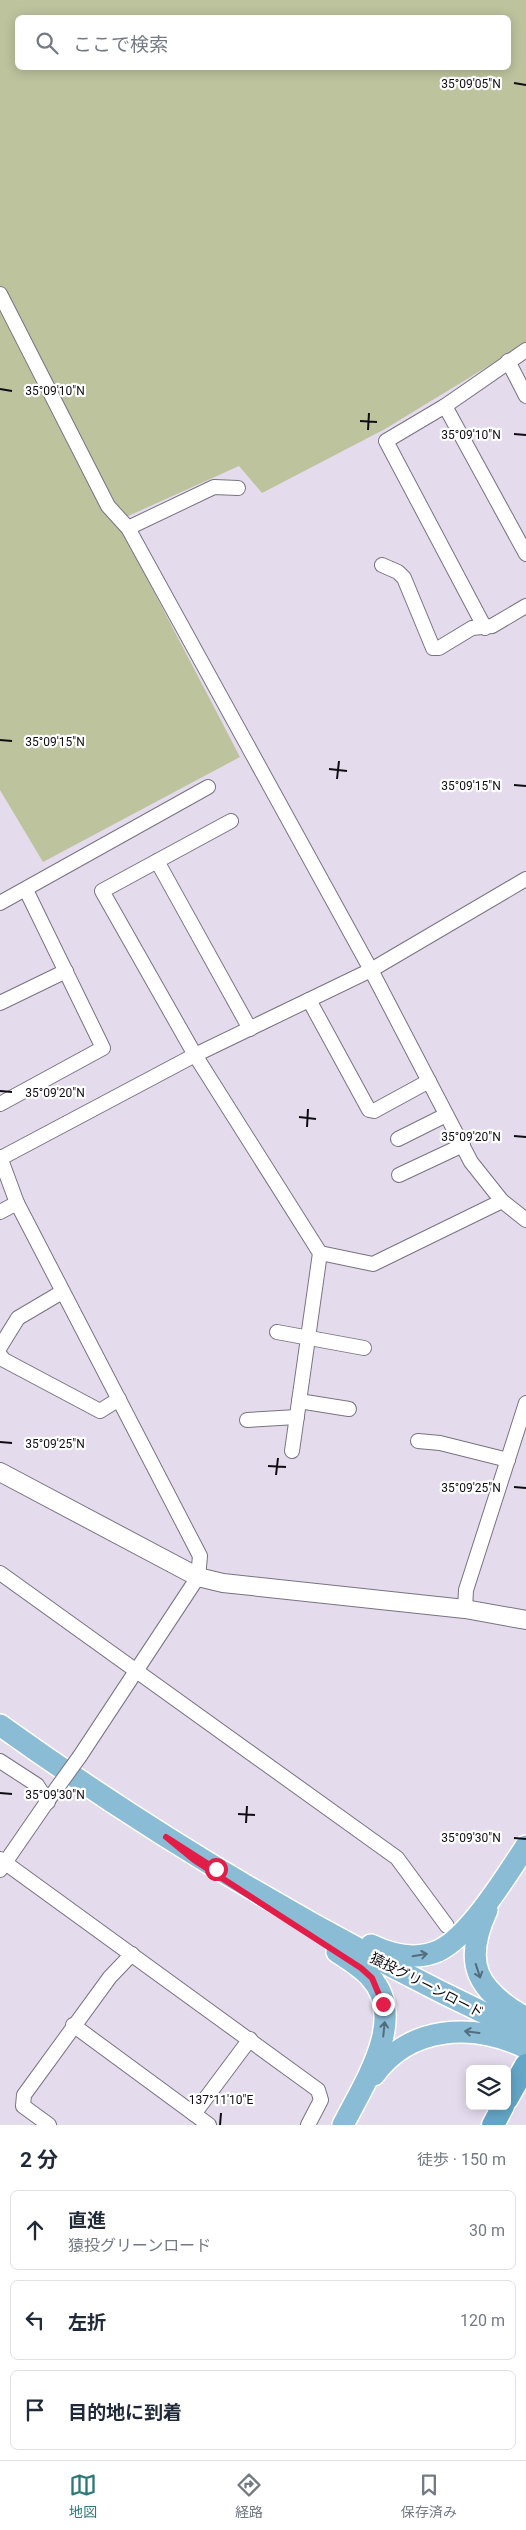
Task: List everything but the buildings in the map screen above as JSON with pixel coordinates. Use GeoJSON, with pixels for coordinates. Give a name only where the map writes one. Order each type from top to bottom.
{"type":"FeatureCollection","features":[{"type":"Feature","properties":{"kind":"highway"},"geometry":{"type":"LineString","coordinates":[[511,2092],[526,2065]]}},
{"type":"Feature","properties":{"kind":"highway"},"geometry":{"type":"LineString","coordinates":[[493,2125],[501,2110]]}},
{"type":"Feature","properties":{"kind":"main road","name":"猿投グリーンロード"},"geometry":{"type":"LineString","coordinates":[[0,1725],[57,1766],[216,1869],[282,1909],[410,1978],[524,2035]]}},
{"type":"Feature","properties":{"kind":"main road"},"geometry":{"type":"LineString","coordinates":[[166,1837],[194,1860],[350,1960],[372,1978],[383,2004],[385,2029],[376,2060],[343,2125]]}},
{"type":"Feature","properties":{"kind":"main road"},"geometry":{"type":"LineString","coordinates":[[216,1869],[352,1937],[380,1949],[409,1956],[438,1951],[450,1943],[495,1892],[526,1846]]}},
{"type":"Feature","properties":{"kind":"main road"},"geometry":{"type":"LineString","coordinates":[[495,1892],[478,1934],[475,1964],[478,1977],[486,1989],[498,2000],[524,2035]]}},
{"type":"Feature","properties":{"kind":"main road"},"geometry":{"type":"LineString","coordinates":[[353,2106],[381,2066],[395,2053],[424,2037],[459,2030],[498,2036],[524,2035]]}},
{"type":"Feature","properties":{"kind":"street"},"geometry":{"type":"LineString","coordinates":[[0,294],[108,506],[128,528],[371,970],[471,1162],[502,1200],[526,1220]]}},
{"type":"Feature","properties":{"kind":"street"},"geometry":{"type":"LineString","coordinates":[[485,628],[386,441],[444,406],[526,350]]}},
{"type":"Feature","properties":{"kind":"street"},"geometry":{"type":"LineString","coordinates":[[508,361],[526,396]]}},
{"type":"Feature","properties":{"kind":"street"},"geometry":{"type":"LineString","coordinates":[[444,406],[526,554]]}},
{"type":"Feature","properties":{"kind":"street"},"geometry":{"type":"LineString","coordinates":[[128,528],[214,487],[238,488]]}},
{"type":"Feature","properties":{"kind":"street"},"geometry":{"type":"LineString","coordinates":[[382,565],[398,572],[404,578],[433,648],[439,648],[472,628],[492,626],[526,606]]}},
{"type":"Feature","properties":{"kind":"street"},"geometry":{"type":"LineString","coordinates":[[0,903],[208,787]]}},
{"type":"Feature","properties":{"kind":"street"},"geometry":{"type":"LineString","coordinates":[[231,821],[102,891],[195,1055],[320,1252],[292,1451]]}},
{"type":"Feature","properties":{"kind":"street"},"geometry":{"type":"LineString","coordinates":[[157,861],[250,1029]]}},
{"type":"Feature","properties":{"kind":"street"},"geometry":{"type":"LineString","coordinates":[[308,2125],[321,2100],[318,2090],[132,1954],[2,1864],[49,1800],[138,1671],[198,1577],[200,1556],[17,1203],[0,1158],[195,1055],[371,970],[526,879]]}},
{"type":"Feature","properties":{"kind":"street"},"geometry":{"type":"LineString","coordinates":[[0,1104],[103,1048],[26,890]]}},
{"type":"Feature","properties":{"kind":"street"},"geometry":{"type":"LineString","coordinates":[[0,1003],[66,971]]}},
{"type":"Feature","properties":{"kind":"street"},"geometry":{"type":"LineString","coordinates":[[309,1000],[369,1110],[374,1111],[429,1081]]}},
{"type":"Feature","properties":{"kind":"street"},"geometry":{"type":"LineString","coordinates":[[398,1139],[446,1114]]}},
{"type":"Feature","properties":{"kind":"street"},"geometry":{"type":"LineString","coordinates":[[399,1175],[463,1145]]}},
{"type":"Feature","properties":{"kind":"street"},"geometry":{"type":"LineString","coordinates":[[320,1252],[373,1264],[502,1200]]}},
{"type":"Feature","properties":{"kind":"street"},"geometry":{"type":"LineString","coordinates":[[0,1212],[17,1203]]}},
{"type":"Feature","properties":{"kind":"street"},"geometry":{"type":"LineString","coordinates":[[0,1347],[18,1318],[62,1292]]}},
{"type":"Feature","properties":{"kind":"street"},"geometry":{"type":"LineString","coordinates":[[277,1332],[364,1348]]}},
{"type":"Feature","properties":{"kind":"street"},"geometry":{"type":"LineString","coordinates":[[0,1355],[4,1360],[100,1411],[119,1399]]}},
{"type":"Feature","properties":{"kind":"street"},"geometry":{"type":"LineString","coordinates":[[299,1401],[349,1409]]}},
{"type":"Feature","properties":{"kind":"street"},"geometry":{"type":"LineString","coordinates":[[465,1609],[466,1590],[526,1403]]}},
{"type":"Feature","properties":{"kind":"street"},"geometry":{"type":"LineString","coordinates":[[246,1420],[297,1416]]}},
{"type":"Feature","properties":{"kind":"street"},"geometry":{"type":"LineString","coordinates":[[418,1441],[440,1443],[508,1460]]}},
{"type":"Feature","properties":{"kind":"street"},"geometry":{"type":"LineString","coordinates":[[0,1472],[198,1577],[223,1583],[465,1609],[526,1620]]}},
{"type":"Feature","properties":{"kind":"street"},"geometry":{"type":"LineString","coordinates":[[0,1572],[397,1858],[447,1926]]}},
{"type":"Feature","properties":{"kind":"street"},"geometry":{"type":"LineString","coordinates":[[0,1761],[37,1785],[49,1800]]}},
{"type":"Feature","properties":{"kind":"street"},"geometry":{"type":"LineString","coordinates":[[49,2125],[24,2106],[23,2098],[110,1977],[132,1954]]}},
{"type":"Feature","properties":{"kind":"street"},"geometry":{"type":"LineString","coordinates":[[74,2025],[208,2125]]}},
{"type":"Feature","properties":{"kind":"street"},"geometry":{"type":"LineString","coordinates":[[194,2114],[250,2039]]}},
{"type":"Feature","properties":{"kind":"green space"},"geometry":{"type":"Polygon","coordinates":[[[0,0],[526,0],[526,343],[385,429],[262,493],[239,466],[117,521],[240,757],[43,862],[0,790],[0,0]]]}},
{"type":"Feature","properties":{"kind":"route"},"geometry":{"type":"LineString","coordinates":[[216,1869],[166,1837],[194,1860],[361,1968],[372,1978],[383,2004]]}}]}
